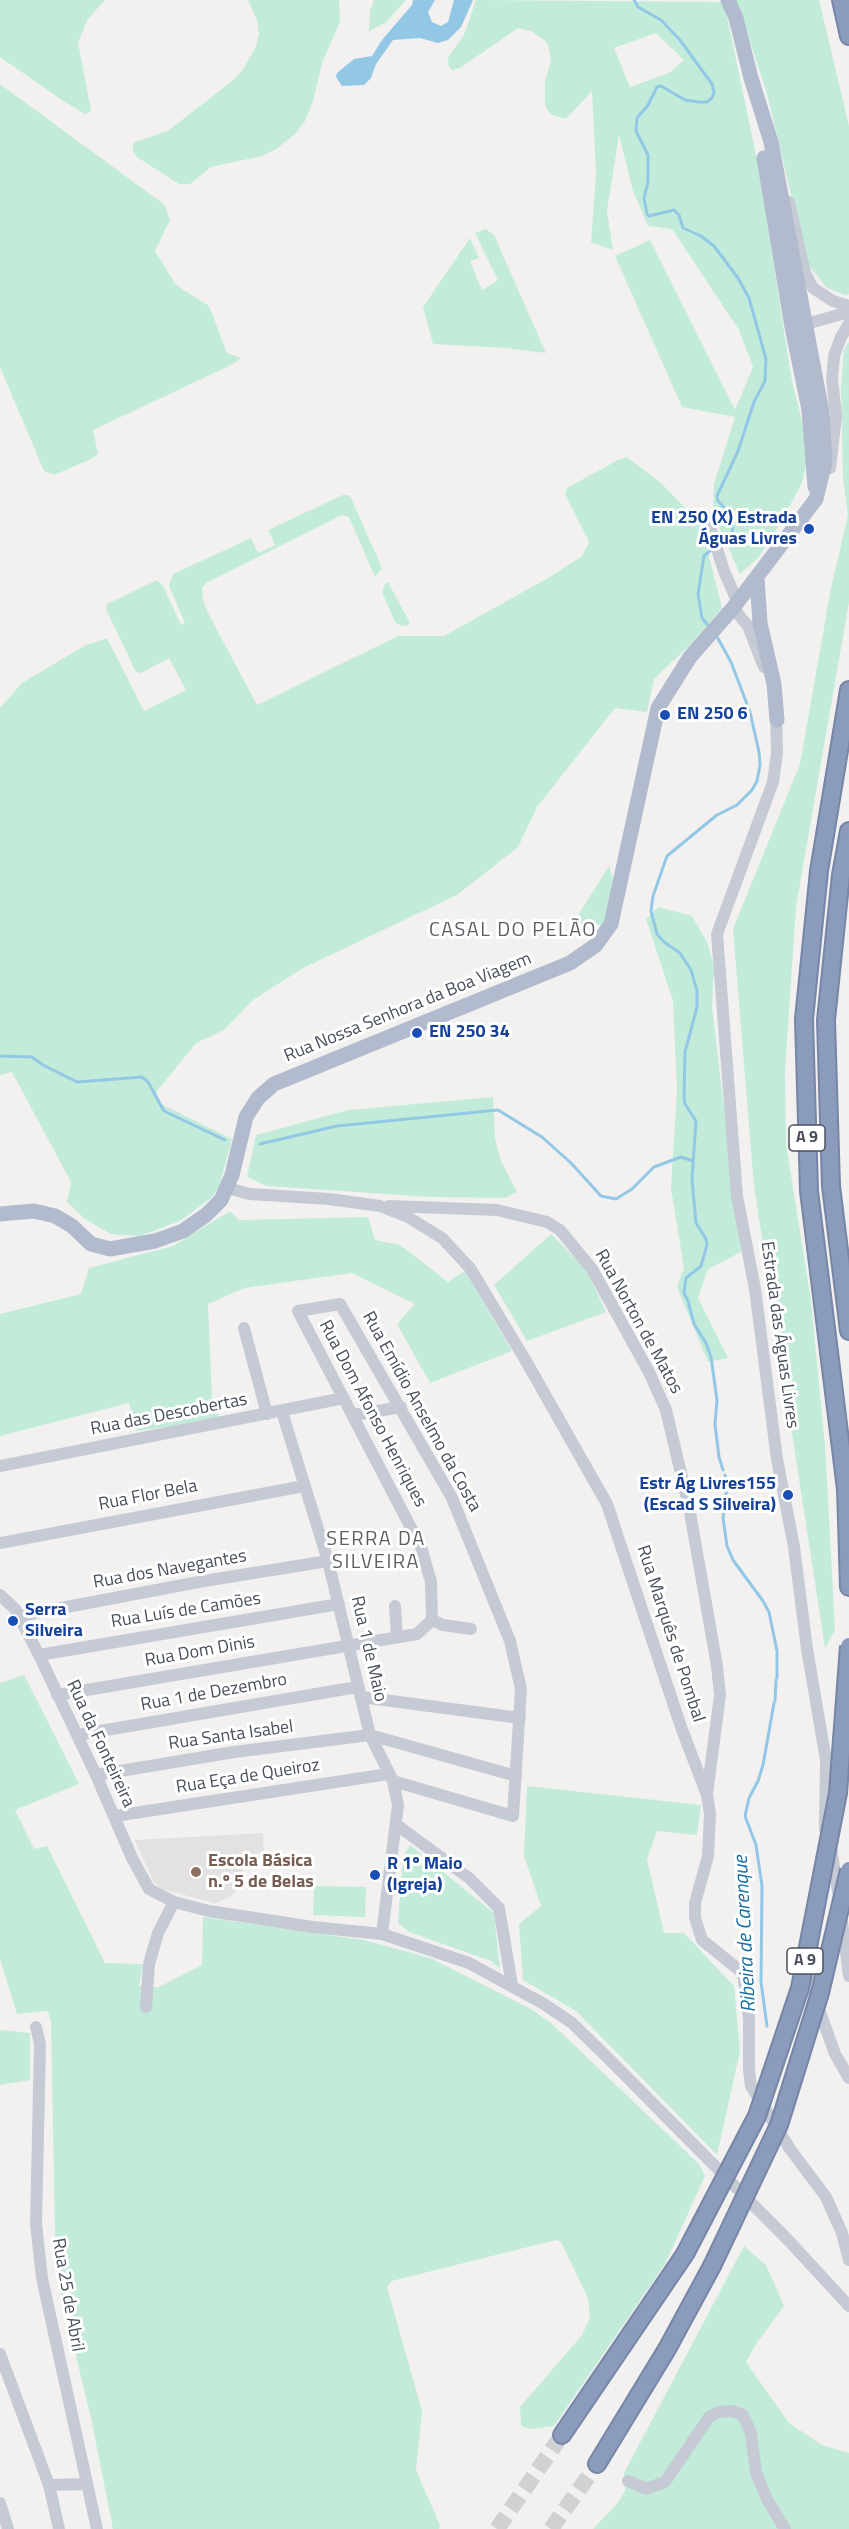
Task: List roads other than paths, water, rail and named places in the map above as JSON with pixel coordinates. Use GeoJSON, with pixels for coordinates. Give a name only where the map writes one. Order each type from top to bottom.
{"type":"FeatureCollection","features":[{"type":"Feature","properties":{"kind":"highway"},"geometry":{"type":"LineString","coordinates":[[841,0],[849,36]]}},
{"type":"Feature","properties":{"kind":"highway","name":"A 9"},"geometry":{"type":"LineString","coordinates":[[849,690],[819,871],[804,1019],[809,1191],[846,1489],[849,1587]]}},
{"type":"Feature","properties":{"kind":"highway","name":"A 9"},"geometry":{"type":"LineString","coordinates":[[849,831],[826,1020],[831,1186],[849,1331]]}},
{"type":"Feature","properties":{"kind":"highway","name":"A 9"},"geometry":{"type":"LineString","coordinates":[[562,2435],[685,2254],[757,2116],[800,1988],[838,1793],[849,1646]]}},
{"type":"Feature","properties":{"kind":"highway","name":"A 9"},"geometry":{"type":"LineString","coordinates":[[597,2464],[667,2349],[712,2266],[779,2125],[820,1993],[849,1870]]}},
{"type":"Feature","properties":{"kind":"main road"},"geometry":{"type":"LineString","coordinates":[[729,2],[771,142],[799,326]]}},
{"type":"Feature","properties":{"kind":"main road"},"geometry":{"type":"LineString","coordinates":[[751,78],[799,326],[822,412],[826,443],[825,462],[816,499]]}},
{"type":"Feature","properties":{"kind":"main road","name":"Rua Nossa Senhora da Boa Viagem"},"geometry":{"type":"LineString","coordinates":[[0,1214],[34,1211],[55,1216],[72,1226],[91,1245],[110,1249],[155,1241],[183,1231],[206,1215],[221,1200],[228,1188],[246,1117],[258,1098],[274,1084],[570,963],[596,945],[611,924],[616,908],[658,708],[676,676],[757,577],[816,499]]}},
{"type":"Feature","properties":{"kind":"main road"},"geometry":{"type":"LineString","coordinates":[[757,577],[759,612],[774,684],[777,720]]}},
{"type":"Feature","properties":{"kind":"main road"},"geometry":{"type":"LineString","coordinates":[[737,602],[759,612]]}},
{"type":"Feature","properties":{"kind":"street"},"geometry":{"type":"LineString","coordinates":[[771,142],[789,201],[805,273],[813,288],[833,301],[849,306]]}},
{"type":"Feature","properties":{"kind":"street"},"geometry":{"type":"LineString","coordinates":[[799,326],[849,312]]}},
{"type":"Feature","properties":{"kind":"street"},"geometry":{"type":"LineString","coordinates":[[816,499],[830,471],[836,416],[832,379],[834,356],[849,324]]}},
{"type":"Feature","properties":{"kind":"street","name":"Estrada das Águas Livres"},"geometry":{"type":"LineString","coordinates":[[707,518],[737,602],[760,654],[771,686],[777,720],[777,753],[773,782],[717,934],[737,1196],[755,1289],[777,1459],[794,1547],[807,1649],[826,1760],[822,1898],[811,1972],[815,1998],[824,2026],[835,2054],[849,2078]]}},
{"type":"Feature","properties":{"kind":"street","name":"Rua Marquês de Pombal"},"geometry":{"type":"LineString","coordinates":[[228,1188],[249,1194],[380,1206],[408,1217],[442,1238],[470,1268],[607,1504],[681,1727],[707,1795],[710,1814],[708,1856],[695,1903],[695,1918],[702,1940],[744,1973],[749,2019],[748,2070],[751,2086],[790,2149],[826,2197],[842,2233],[849,2260]]}},
{"type":"Feature","properties":{"kind":"street","name":"Rua Norton de Matos"},"geometry":{"type":"LineString","coordinates":[[380,1206],[497,1210],[547,1222],[560,1230],[592,1269],[649,1372],[666,1410],[689,1507],[720,1695],[707,1795]]}},
{"type":"Feature","properties":{"kind":"street","name":"Rua Dom Afonso Henriques"},"geometry":{"type":"LineString","coordinates":[[340,1304],[298,1311],[421,1547],[431,1582],[432,1620]]}},
{"type":"Feature","properties":{"kind":"street","name":"Rua Emídio Anselmo da Costa"},"geometry":{"type":"LineString","coordinates":[[340,1304],[452,1498],[507,1634],[521,1689],[513,1816],[390,1777]]}},
{"type":"Feature","properties":{"kind":"street"},"geometry":{"type":"LineString","coordinates":[[244,1328],[267,1414]]}},
{"type":"Feature","properties":{"kind":"street","name":"Rua das Descobertas"},"geometry":{"type":"LineString","coordinates":[[0,1466],[344,1398]]}},
{"type":"Feature","properties":{"kind":"street"},"geometry":{"type":"LineString","coordinates":[[354,1415],[401,1407]]}},
{"type":"Feature","properties":{"kind":"street","name":"Rua 1 de Maio"},"geometry":{"type":"LineString","coordinates":[[282,1412],[328,1561],[370,1735],[390,1777],[398,1804],[382,1934]]}},
{"type":"Feature","properties":{"kind":"street","name":"Rua Flor Bela"},"geometry":{"type":"LineString","coordinates":[[0,1543],[304,1486]]}},
{"type":"Feature","properties":{"kind":"street","name":"Rua dos Navegantes"},"geometry":{"type":"LineString","coordinates":[[19,1616],[204,1581],[328,1561]]}},
{"type":"Feature","properties":{"kind":"street","name":"Rua da Fonteireira"},"geometry":{"type":"LineString","coordinates":[[0,1595],[19,1616],[39,1655],[149,1889],[174,1902],[209,1911],[313,1927],[382,1934],[469,1963],[512,1985],[572,2023],[805,2257],[849,2306]]}},
{"type":"Feature","properties":{"kind":"street","name":"Rua Luís de Camões"},"geometry":{"type":"LineString","coordinates":[[39,1655],[339,1604]]}},
{"type":"Feature","properties":{"kind":"street"},"geometry":{"type":"LineString","coordinates":[[395,1606],[397,1637]]}},
{"type":"Feature","properties":{"kind":"street"},"geometry":{"type":"LineString","coordinates":[[349,1644],[417,1634],[432,1620],[442,1625],[471,1629]]}},
{"type":"Feature","properties":{"kind":"street","name":"Rua Dom Dinis"},"geometry":{"type":"LineString","coordinates":[[57,1695],[349,1644]]}},
{"type":"Feature","properties":{"kind":"street","name":"Rua 1 de Dezembro"},"geometry":{"type":"LineString","coordinates":[[77,1735],[359,1692],[520,1718]]}},
{"type":"Feature","properties":{"kind":"street"},"geometry":{"type":"LineString","coordinates":[[370,1735],[516,1776]]}},
{"type":"Feature","properties":{"kind":"street","name":"Rua Santa Isabel"},"geometry":{"type":"LineString","coordinates":[[96,1775],[234,1752],[370,1735]]}},
{"type":"Feature","properties":{"kind":"street","name":"Rua Eça de Queiroz"},"geometry":{"type":"LineString","coordinates":[[115,1816],[390,1777]]}},
{"type":"Feature","properties":{"kind":"street"},"geometry":{"type":"LineString","coordinates":[[826,1822],[836,1869],[849,1976]]}},
{"type":"Feature","properties":{"kind":"street"},"geometry":{"type":"LineString","coordinates":[[397,1825],[469,1878],[499,1908],[512,1985]]}},
{"type":"Feature","properties":{"kind":"street"},"geometry":{"type":"LineString","coordinates":[[146,2007],[150,1964],[159,1933],[174,1902]]}},
{"type":"Feature","properties":{"kind":"street","name":"Rua 25 de Abril"},"geometry":{"type":"LineString","coordinates":[[36,2027],[40,2044],[36,2224],[42,2278],[97,2529]]}},
{"type":"Feature","properties":{"kind":"street"},"geometry":{"type":"LineString","coordinates":[[0,2354],[49,2485],[59,2529]]}},
{"type":"Feature","properties":{"kind":"street"},"geometry":{"type":"LineString","coordinates":[[628,2481],[646,2489],[655,2488],[665,2482],[709,2417],[719,2412],[732,2411],[743,2415],[751,2433],[756,2473],[767,2499],[785,2529]]}},
{"type":"Feature","properties":{"kind":"street"},"geometry":{"type":"LineString","coordinates":[[49,2485],[87,2484]]}},
{"type":"Feature","properties":{"kind":"street"},"geometry":{"type":"LineString","coordinates":[[0,2503],[8,2529]]}},
{"type":"Feature","properties":{"kind":"water"},"geometry":{"type":"Polygon","coordinates":[[[413,0],[435,0],[428,12],[432,22],[441,26],[448,22],[454,0],[473,0],[461,27],[448,40],[438,43],[420,38],[393,40],[376,64],[371,78],[364,85],[342,86],[336,77],[337,73],[354,59],[372,56],[382,40],[412,5],[413,0]]]}},
{"type":"Feature","properties":{"kind":"waterway","name":"Ribeira de Carenque"},"geometry":{"type":"LineString","coordinates":[[634,0],[638,7],[661,20],[680,40],[712,84],[714,92],[712,98],[707,102],[699,102],[685,100],[661,86],[657,87],[648,105],[637,118],[636,131],[648,155],[648,182],[644,198],[647,214],[649,216],[674,210],[679,215],[683,228],[701,236],[714,246],[738,278],[749,298],[766,359],[765,381],[754,402],[738,451],[717,496],[718,501],[733,517],[732,541],[721,546]]}},
{"type":"Feature","properties":{"kind":"waterway","name":"Ribeira de Carenque"},"geometry":{"type":"LineString","coordinates":[[710,628],[702,618],[698,594],[704,556],[712,549]]}},
{"type":"Feature","properties":{"kind":"waterway","name":"Ribeira de Carenque"},"geometry":{"type":"LineString","coordinates":[[716,635],[731,662],[750,712],[759,752],[760,765],[757,781],[752,790],[737,805],[717,815],[667,856],[653,896],[651,911],[657,934],[680,953],[691,970],[697,991],[697,1007],[685,1052],[684,1098],[685,1104],[696,1121],[692,1179],[696,1223],[707,1245],[701,1266],[686,1278],[684,1293],[694,1324],[706,1343],[711,1357],[717,1400],[715,1424],[723,1470]]}},
{"type":"Feature","properties":{"kind":"waterway"},"geometry":{"type":"LineString","coordinates":[[0,1056],[32,1057],[77,1082],[142,1077],[148,1082],[164,1111],[225,1140]]}},
{"type":"Feature","properties":{"kind":"waterway"},"geometry":{"type":"LineString","coordinates":[[260,1144],[337,1126],[498,1110],[542,1137],[571,1163],[601,1196],[616,1199],[632,1189],[654,1167],[681,1157],[693,1161]]}},
{"type":"Feature","properties":{"kind":"waterway","name":"Ribeira de Carenque"},"geometry":{"type":"LineString","coordinates":[[725,1475],[727,1486],[723,1518],[727,1546],[733,1560],[763,1601]]}},
{"type":"Feature","properties":{"kind":"waterway","name":"Ribeira de Carenque"},"geometry":{"type":"LineString","coordinates":[[764,1603],[769,1612],[777,1651]]}},
{"type":"Feature","properties":{"kind":"waterway","name":"Ribeira de Carenque"},"geometry":{"type":"LineString","coordinates":[[777,1653],[777,1678]]}},
{"type":"Feature","properties":{"kind":"waterway","name":"Ribeira de Carenque"},"geometry":{"type":"LineString","coordinates":[[775,1701],[776,1680]]}},
{"type":"Feature","properties":{"kind":"waterway","name":"Ribeira de Carenque"},"geometry":{"type":"LineString","coordinates":[[767,2026],[761,1982],[762,1886],[756,1845],[745,1816],[749,1798],[763,1765],[774,1703]]}},
{"type":"Feature","properties":{"kind":"tunnel"},"geometry":{"type":"LineString","coordinates":[[497,2529],[562,2435]]}},
{"type":"Feature","properties":{"kind":"tunnel"},"geometry":{"type":"LineString","coordinates":[[551,2529],[597,2464]]}},
{"type":"Feature","properties":{"kind":"place","name":"EN 250 (X) Estrada Águas Livres"},"geometry":{"type":"Point","coordinates":[809,529]}},
{"type":"Feature","properties":{"kind":"place","name":"EN 250 6"},"geometry":{"type":"Point","coordinates":[665,715]}},
{"type":"Feature","properties":{"kind":"place","name":"EN 250 34"},"geometry":{"type":"Point","coordinates":[417,1033]}},
{"type":"Feature","properties":{"kind":"place","name":"Estr Ág Livres155 (Escad S Silveira)"},"geometry":{"type":"Point","coordinates":[788,1495]}},
{"type":"Feature","properties":{"kind":"place","name":"Serra Silveira"},"geometry":{"type":"Point","coordinates":[13,1621]}},
{"type":"Feature","properties":{"kind":"place","name":"Escola Básica n.º 5 de Belas"},"geometry":{"type":"Point","coordinates":[196,1872]}},
{"type":"Feature","properties":{"kind":"place","name":"R 1º Maio (Igreja)"},"geometry":{"type":"Point","coordinates":[375,1875]}},
{"type":"Feature","properties":{"kind":"district","name":"CASAL DO PELÃO"},"geometry":{"type":"Point","coordinates":[513,931]}},
{"type":"Feature","properties":{"kind":"district","name":"SERRA DA SILVEIRA"},"geometry":{"type":"Point","coordinates":[376,1552]}}]}
